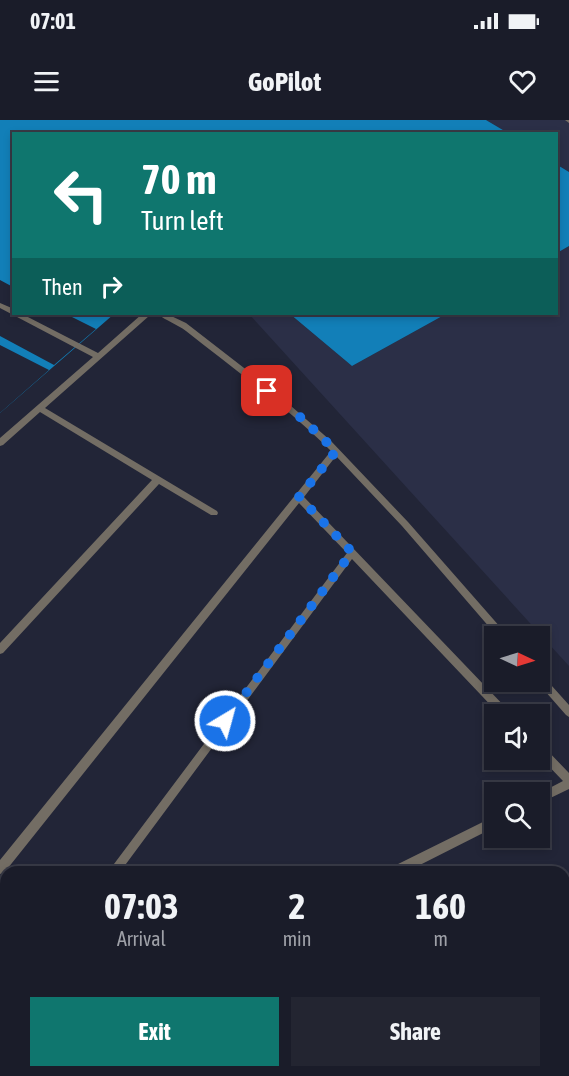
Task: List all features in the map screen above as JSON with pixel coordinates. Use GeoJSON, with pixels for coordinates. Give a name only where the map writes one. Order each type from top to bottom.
{"type":"FeatureCollection","features":[{"type":"Feature","properties":{"kind":"lane"},"geometry":{"type":"LineString","coordinates":[[19,315],[98,356]]}},
{"type":"Feature","properties":{"kind":"lane"},"geometry":{"type":"LineString","coordinates":[[0,443],[145,315]]}},
{"type":"Feature","properties":{"kind":"lane"},"geometry":{"type":"LineString","coordinates":[[164,315],[183,325],[300,417],[400,518],[494,626]]}},
{"type":"Feature","properties":{"kind":"lane"},"geometry":{"type":"LineString","coordinates":[[39,408],[214,513]]}},
{"type":"Feature","properties":{"kind":"lane"},"geometry":{"type":"LineString","coordinates":[[2,866],[336,451]]}},
{"type":"Feature","properties":{"kind":"lane"},"geometry":{"type":"LineString","coordinates":[[0,650],[158,479]]}},
{"type":"Feature","properties":{"kind":"lane"},"geometry":{"type":"LineString","coordinates":[[299,497],[496,704]]}},
{"type":"Feature","properties":{"kind":"lane"},"geometry":{"type":"LineString","coordinates":[[117,866],[352,552]]}},
{"type":"Feature","properties":{"kind":"lane"},"geometry":{"type":"LineString","coordinates":[[550,690],[569,712]]}},
{"type":"Feature","properties":{"kind":"lane"},"geometry":{"type":"LineString","coordinates":[[550,761],[569,782],[550,792]]}},
{"type":"Feature","properties":{"kind":"lane"},"geometry":{"type":"LineString","coordinates":[[406,866],[484,827]]}},
{"type":"Feature","properties":{"kind":"shaded area"},"geometry":{"type":"Polygon","coordinates":[[[486,120],[569,120],[569,172],[558,165],[558,132],[506,132],[486,120]]]}},
{"type":"Feature","properties":{"kind":"shaded area"},"geometry":{"type":"Polygon","coordinates":[[[569,246],[569,666],[550,645],[550,626],[533,626],[250,315],[291,315],[352,366],[444,315],[558,315],[558,252],[569,246]]]}},
{"type":"Feature","properties":{"kind":"water"},"geometry":{"type":"Polygon","coordinates":[[[0,120],[486,120],[506,132],[12,132],[12,315],[113,315],[0,413],[0,120]]]}},
{"type":"Feature","properties":{"kind":"water"},"geometry":{"type":"Polygon","coordinates":[[[558,165],[569,172],[569,246],[558,252],[558,165]]]}},
{"type":"Feature","properties":{"kind":"water"},"geometry":{"type":"Polygon","coordinates":[[[291,315],[444,315],[352,366],[291,315]]]}},
{"type":"Feature","properties":{"kind":"pier"},"geometry":{"type":"Polygon","coordinates":[[[0,280],[12,286],[12,315],[68,315],[96,329],[54,365],[0,336],[0,280]]]}},
{"type":"Feature","properties":{"kind":"pier"},"geometry":{"type":"Polygon","coordinates":[[[0,345],[49,370],[0,413],[0,345]]]}},
{"type":"Feature","properties":{"kind":"route"},"geometry":{"type":"LineString","coordinates":[[225,721],[352,552],[299,497],[336,451],[300,417],[267,391]]}}]}
